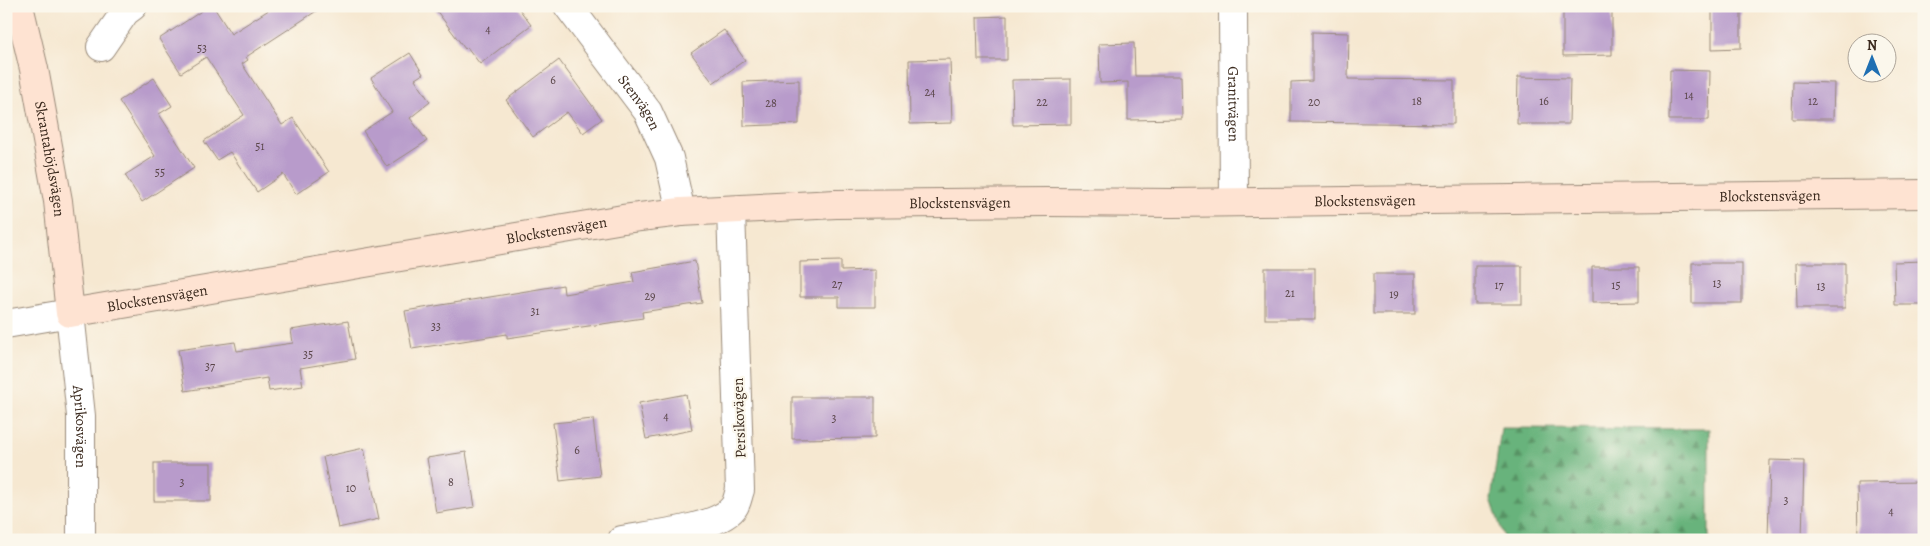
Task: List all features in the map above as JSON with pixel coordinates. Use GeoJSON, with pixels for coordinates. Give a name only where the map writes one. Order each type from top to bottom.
{"type":"FeatureCollection","features":[{"type":"Feature","properties":{"kind":"street","name":"Skrantahöjdsvägen"},"geometry":{"type":"LineString","coordinates":[[19,6],[34,69],[58,201],[70,313]]}},
{"type":"Feature","properties":{"kind":"street"},"geometry":{"type":"LineString","coordinates":[[101,47],[125,12],[133,6]]}},
{"type":"Feature","properties":{"kind":"street","name":"Stenvägen"},"geometry":{"type":"LineString","coordinates":[[568,6],[648,112],[669,158],[681,212]]}},
{"type":"Feature","properties":{"kind":"street","name":"Granitvägen"},"geometry":{"type":"LineString","coordinates":[[1233,6],[1234,202]]}},
{"type":"Feature","properties":{"kind":"street","name":"Blockstensvägen"},"geometry":{"type":"LineString","coordinates":[[6,324],[623,219],[681,212],[836,204],[1234,202],[1924,194]]}},
{"type":"Feature","properties":{"kind":"street","name":"Persikovägen"},"geometry":{"type":"LineString","coordinates":[[622,540],[700,526],[717,519],[733,508],[740,490],[731,210]]}},
{"type":"Feature","properties":{"kind":"street","name":"Aprikosvägen"},"geometry":{"type":"LineString","coordinates":[[70,313],[80,416],[80,540]]}},
{"type":"Feature","properties":{"kind":"green space"},"geometry":{"type":"Polygon","coordinates":[[[1501,428],[1709,429],[1709,540],[1505,540],[1491,499],[1501,428]]]}},
{"type":"Feature","properties":{"kind":"building"},"geometry":{"type":"Polygon","coordinates":[[[209,6],[213,6],[231,34],[275,6],[324,6],[246,57],[248,60],[242,64],[282,125],[293,118],[329,172],[296,194],[283,174],[257,192],[230,152],[217,160],[204,141],[244,115],[206,57],[181,73],[159,39],[209,6]]]}},
{"type":"Feature","properties":{"kind":"building"},"geometry":{"type":"Polygon","coordinates":[[[433,6],[517,6],[531,25],[480,64],[467,47],[465,49],[433,6]]]}},
{"type":"Feature","properties":{"kind":"building"},"geometry":{"type":"Polygon","coordinates":[[[1563,6],[1612,6],[1612,55],[1563,56],[1563,6]]]}},
{"type":"Feature","properties":{"kind":"building"},"geometry":{"type":"Polygon","coordinates":[[[1712,10],[1741,10],[1741,48],[1712,49],[1712,10]]]}},
{"type":"Feature","properties":{"kind":"building"},"geometry":{"type":"Polygon","coordinates":[[[1007,16],[1007,60],[978,60],[977,17],[1007,16]]]}},
{"type":"Feature","properties":{"kind":"building"},"geometry":{"type":"Polygon","coordinates":[[[724,30],[745,60],[713,83],[691,53],[724,30]]]}},
{"type":"Feature","properties":{"kind":"building"},"geometry":{"type":"Polygon","coordinates":[[[1312,32],[1349,33],[1348,79],[1454,80],[1454,124],[1291,122],[1291,82],[1312,81],[1312,32]]]}},
{"type":"Feature","properties":{"kind":"building"},"geometry":{"type":"Polygon","coordinates":[[[1134,43],[1135,76],[1181,76],[1182,119],[1128,120],[1128,82],[1100,83],[1099,44],[1134,43]]]}},
{"type":"Feature","properties":{"kind":"building"},"geometry":{"type":"Polygon","coordinates":[[[410,53],[423,74],[415,79],[430,102],[410,118],[427,141],[387,167],[363,131],[392,112],[371,78],[410,53]]]}},
{"type":"Feature","properties":{"kind":"building"},"geometry":{"type":"Polygon","coordinates":[[[950,59],[952,123],[910,124],[909,60],[950,59]]]}},
{"type":"Feature","properties":{"kind":"building"},"geometry":{"type":"Polygon","coordinates":[[[559,60],[602,119],[583,133],[567,112],[533,137],[506,100],[559,60]]]}},
{"type":"Feature","properties":{"kind":"building"},"geometry":{"type":"Polygon","coordinates":[[[1670,70],[1710,71],[1709,120],[1669,120],[1670,70]]]}},
{"type":"Feature","properties":{"kind":"building"},"geometry":{"type":"Polygon","coordinates":[[[1518,77],[1570,78],[1569,124],[1517,124],[1518,77]]]}},
{"type":"Feature","properties":{"kind":"building"},"geometry":{"type":"Polygon","coordinates":[[[154,78],[172,106],[159,114],[194,168],[142,202],[125,175],[155,156],[119,101],[154,78]]]}},
{"type":"Feature","properties":{"kind":"building"},"geometry":{"type":"Polygon","coordinates":[[[1071,79],[1071,124],[1013,125],[1012,80],[1071,79]]]}},
{"type":"Feature","properties":{"kind":"building"},"geometry":{"type":"Polygon","coordinates":[[[799,80],[799,124],[744,126],[743,82],[799,80]]]}},
{"type":"Feature","properties":{"kind":"building"},"geometry":{"type":"Polygon","coordinates":[[[1793,82],[1834,83],[1833,119],[1792,119],[1793,82]]]}},
{"type":"Feature","properties":{"kind":"building"},"geometry":{"type":"Polygon","coordinates":[[[695,261],[702,303],[642,312],[643,318],[507,338],[507,334],[412,349],[405,311],[563,285],[564,294],[634,282],[632,272],[695,261]]]}},
{"type":"Feature","properties":{"kind":"building"},"geometry":{"type":"Polygon","coordinates":[[[841,261],[841,271],[875,270],[875,307],[839,307],[839,297],[800,297],[800,262],[841,261]]]}},
{"type":"Feature","properties":{"kind":"building"},"geometry":{"type":"Polygon","coordinates":[[[1924,261],[1924,305],[1895,305],[1894,262],[1924,261]]]}},
{"type":"Feature","properties":{"kind":"building"},"geometry":{"type":"Polygon","coordinates":[[[1692,263],[1742,263],[1742,303],[1692,303],[1692,263]]]}},
{"type":"Feature","properties":{"kind":"building"},"geometry":{"type":"Polygon","coordinates":[[[1796,263],[1845,263],[1845,308],[1797,308],[1796,263]]]}},
{"type":"Feature","properties":{"kind":"building"},"geometry":{"type":"Polygon","coordinates":[[[1475,266],[1522,266],[1522,304],[1475,304],[1475,266]]]}},
{"type":"Feature","properties":{"kind":"building"},"geometry":{"type":"Polygon","coordinates":[[[1592,267],[1639,267],[1639,302],[1592,303],[1592,267]]]}},
{"type":"Feature","properties":{"kind":"building"},"geometry":{"type":"Polygon","coordinates":[[[1265,268],[1315,268],[1315,319],[1265,319],[1265,268]]]}},
{"type":"Feature","properties":{"kind":"building"},"geometry":{"type":"Polygon","coordinates":[[[1373,274],[1415,274],[1415,314],[1373,314],[1373,274]]]}},
{"type":"Feature","properties":{"kind":"building"},"geometry":{"type":"Polygon","coordinates":[[[348,321],[355,359],[300,368],[303,386],[269,391],[267,378],[185,391],[178,350],[235,342],[237,351],[293,343],[291,330],[348,321]]]}},
{"type":"Feature","properties":{"kind":"building"},"geometry":{"type":"Polygon","coordinates":[[[686,394],[692,430],[646,439],[639,403],[686,394]]]}},
{"type":"Feature","properties":{"kind":"building"},"geometry":{"type":"Polygon","coordinates":[[[792,397],[875,397],[875,438],[792,439],[792,397]]]}},
{"type":"Feature","properties":{"kind":"building"},"geometry":{"type":"Polygon","coordinates":[[[593,419],[600,476],[560,481],[553,423],[593,419]]]}},
{"type":"Feature","properties":{"kind":"building"},"geometry":{"type":"Polygon","coordinates":[[[364,448],[379,519],[338,528],[323,457],[364,448]]]}},
{"type":"Feature","properties":{"kind":"building"},"geometry":{"type":"Polygon","coordinates":[[[466,452],[475,507],[436,513],[427,458],[466,452]]]}},
{"type":"Feature","properties":{"kind":"building"},"geometry":{"type":"Polygon","coordinates":[[[1770,460],[1804,461],[1802,540],[1768,540],[1770,460]]]}},
{"type":"Feature","properties":{"kind":"building"},"geometry":{"type":"Polygon","coordinates":[[[154,463],[211,463],[211,501],[154,501],[154,463]]]}},
{"type":"Feature","properties":{"kind":"building"},"geometry":{"type":"Polygon","coordinates":[[[1924,482],[1924,540],[1858,540],[1857,483],[1924,482]]]}}]}
